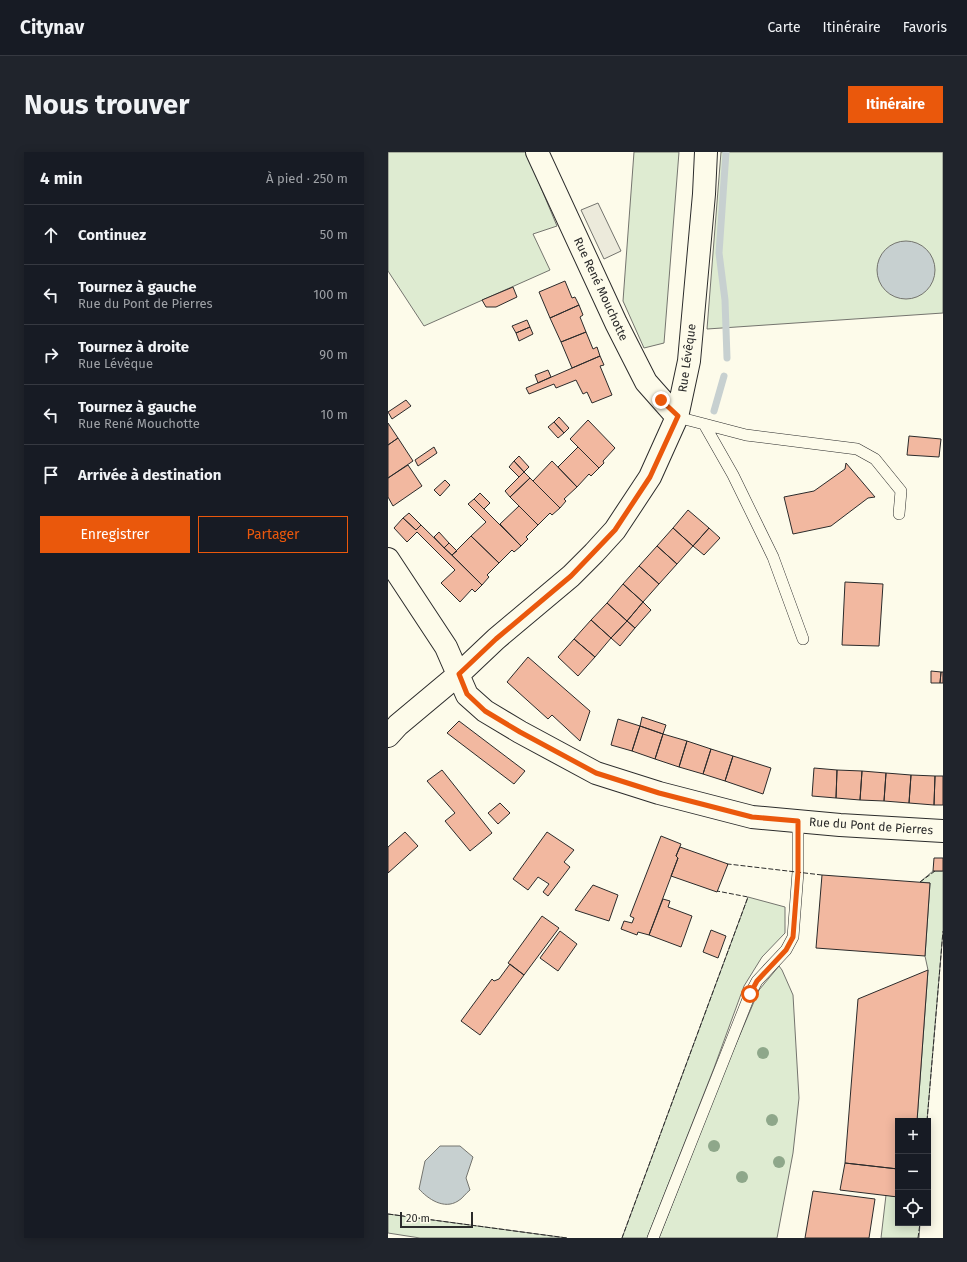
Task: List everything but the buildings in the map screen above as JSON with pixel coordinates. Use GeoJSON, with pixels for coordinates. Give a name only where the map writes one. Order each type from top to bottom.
{"type":"FeatureCollection","features":[{"type":"Feature","properties":{"kind":"street","name":"Rue René Mouchotte"},"geometry":{"type":"LineString","coordinates":[[537,152],[613,316],[646,382],[678,416]]}},
{"type":"Feature","properties":{"kind":"street","name":"Rue Lévêque"},"geometry":{"type":"LineString","coordinates":[[388,736],[398,725],[459,674],[496,639],[571,576],[615,530],[650,477],[678,416],[689,362],[706,152]]}},
{"type":"Feature","properties":{"kind":"street","name":"Rue du Pont de Pierres"},"geometry":{"type":"LineString","coordinates":[[388,559],[446,647],[467,694],[485,711],[520,732],[596,773],[659,793],[752,817],[840,825],[943,831]]}},
{"type":"Feature","properties":{"kind":"lane"},"geometry":{"type":"LineString","coordinates":[[678,416],[746,435],[857,449],[875,459],[901,492],[899,514]]}},
{"type":"Feature","properties":{"kind":"lane"},"geometry":{"type":"LineString","coordinates":[[704,424],[733,475],[773,557],[803,640]]}},
{"type":"Feature","properties":{"kind":"lane"},"geometry":{"type":"LineString","coordinates":[[653,1238],[750,994],[757,981],[786,950],[793,937],[798,872],[798,821]]}},
{"type":"Feature","properties":{"kind":"green space"},"geometry":{"type":"Polygon","coordinates":[[[388,152],[526,152],[557,226],[533,234],[550,270],[424,326],[388,271],[388,152]]]}},
{"type":"Feature","properties":{"kind":"green space"},"geometry":{"type":"Polygon","coordinates":[[[634,152],[679,152],[664,343],[644,348],[623,301],[634,152]]]}},
{"type":"Feature","properties":{"kind":"green space"},"geometry":{"type":"Polygon","coordinates":[[[721,152],[943,152],[943,313],[707,329],[721,152]]]}},
{"type":"Feature","properties":{"kind":"green space"},"geometry":{"type":"Polygon","coordinates":[[[933,871],[943,871],[943,931],[927,1118],[917,1118],[928,970],[925,956],[930,883],[920,882],[933,871]]]}},
{"type":"Feature","properties":{"kind":"green space"},"geometry":{"type":"Polygon","coordinates":[[[748,897],[785,907],[785,933],[762,957],[744,986],[714,1068],[647,1238],[622,1238],[748,897]]]}},
{"type":"Feature","properties":{"kind":"green space"},"geometry":{"type":"Polygon","coordinates":[[[779,966],[793,995],[799,1098],[793,1153],[777,1238],[659,1238],[724,1072],[759,990],[779,966]]]}},
{"type":"Feature","properties":{"kind":"green space"},"geometry":{"type":"Polygon","coordinates":[[[886,1195],[895,1196],[895,1226],[920,1226],[919,1238],[881,1238],[886,1195]]]}},
{"type":"Feature","properties":{"kind":"green space"},"geometry":{"type":"Polygon","coordinates":[[[388,1214],[567,1238],[420,1238],[388,1233],[388,1214]]]}},
{"type":"Feature","properties":{"kind":"shaded area"},"geometry":{"type":"Polygon","coordinates":[[[598,203],[621,251],[604,259],[581,210],[598,203]]]}},
{"type":"Feature","properties":{"kind":"shaded area"},"geometry":{"type":"Polygon","coordinates":[[[906,241],[922,246],[930,254],[935,270],[930,286],[922,294],[906,299],[890,294],[882,286],[877,270],[882,254],[890,246],[906,241]]]}},
{"type":"Feature","properties":{"kind":"shaded area"},"geometry":{"type":"Polygon","coordinates":[[[440,1146],[460,1146],[473,1157],[466,1178],[470,1190],[460,1200],[453,1203],[442,1204],[432,1200],[419,1189],[425,1161],[440,1146]]]}},
{"type":"Feature","properties":{"kind":"waterway"},"geometry":{"type":"LineString","coordinates":[[726,152],[719,253],[725,300],[727,358]]}},
{"type":"Feature","properties":{"kind":"waterway"},"geometry":{"type":"LineString","coordinates":[[714,411],[724,376]]}},
{"type":"Feature","properties":{"kind":"fence"},"geometry":{"type":"LineString","coordinates":[[727,865],[822,875]]}},
{"type":"Feature","properties":{"kind":"fence"},"geometry":{"type":"LineString","coordinates":[[920,882],[935,871]]}},
{"type":"Feature","properties":{"kind":"fence"},"geometry":{"type":"LineString","coordinates":[[622,1238],[748,897],[717,891]]}},
{"type":"Feature","properties":{"kind":"fence"},"geometry":{"type":"LineString","coordinates":[[927,1118],[943,931]]}},
{"type":"Feature","properties":{"kind":"fence"},"geometry":{"type":"LineString","coordinates":[[388,1214],[567,1238]]}},
{"type":"Feature","properties":{"kind":"fence"},"geometry":{"type":"LineString","coordinates":[[918,1238],[920,1226]]}},
{"type":"Feature","properties":{"kind":"route"},"geometry":{"type":"LineString","coordinates":[[661,400],[678,416],[650,477],[615,530],[571,576],[496,639],[459,674],[467,694],[485,711],[520,732],[596,773],[659,793],[752,817],[798,821],[798,872],[793,937],[786,950],[757,981],[750,994]]}}]}
